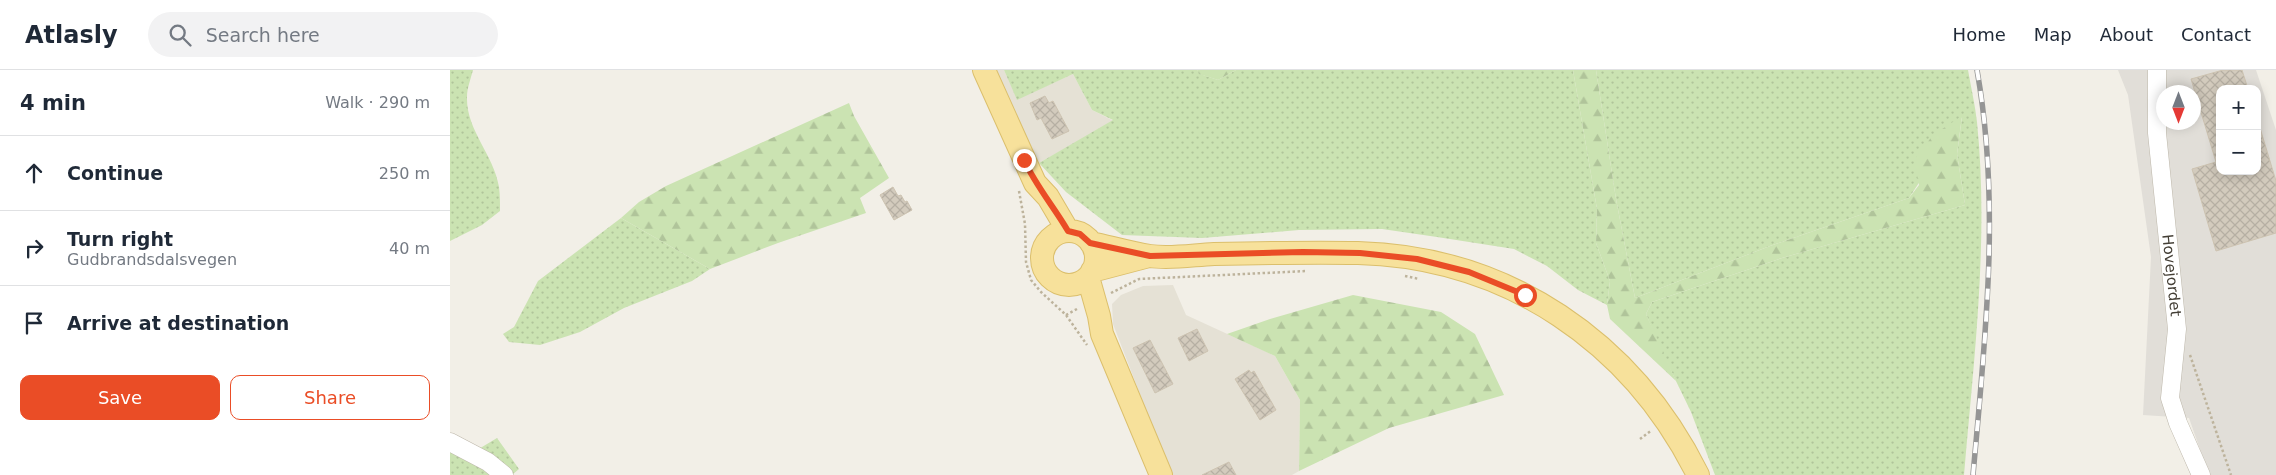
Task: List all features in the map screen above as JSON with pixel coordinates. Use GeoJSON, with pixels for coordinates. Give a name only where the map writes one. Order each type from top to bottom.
{"type":"FeatureCollection","features":[{"type":"Feature","properties":{"kind":"main road"},"geometry":{"type":"LineString","coordinates":[[984,70],[1026,184],[1058,236]]}},
{"type":"Feature","properties":{"kind":"main road"},"geometry":{"type":"LineString","coordinates":[[1150,256],[1083,277],[1057,282],[1047,273],[1044,267],[1043,251],[1058,236],[1080,234],[1090,243],[1095,257],[1083,277],[1095,340],[1161,475]]}},
{"type":"Feature","properties":{"kind":"main road"},"geometry":{"type":"LineString","coordinates":[[1090,243],[1150,256],[1303,252],[1360,253],[1417,259],[1469,272],[1525,295],[1577,327],[1626,370],[1653,430],[1698,475]]}},
{"type":"Feature","properties":{"kind":"street","name":"Hovejordet"},"geometry":{"type":"LineString","coordinates":[[2157,70],[2156,133],[2177,329],[2170,398],[2178,423],[2201,475]]}},
{"type":"Feature","properties":{"kind":"street"},"geometry":{"type":"LineString","coordinates":[[450,442],[488,462],[504,475]]}},
{"type":"Feature","properties":{"kind":"path"},"geometry":{"type":"LineString","coordinates":[[1026,184],[1025,254],[1028,272],[1036,286],[1095,340]]}},
{"type":"Feature","properties":{"kind":"path"},"geometry":{"type":"LineString","coordinates":[[1108,295],[1139,279],[1316,271]]}},
{"type":"Feature","properties":{"kind":"path"},"geometry":{"type":"LineString","coordinates":[[1400,275],[1428,281]]}},
{"type":"Feature","properties":{"kind":"path"},"geometry":{"type":"LineString","coordinates":[[1066,315],[1077,309]]}},
{"type":"Feature","properties":{"kind":"path"},"geometry":{"type":"LineString","coordinates":[[2188,352],[2231,475]]}},
{"type":"Feature","properties":{"kind":"shaded area"},"geometry":{"type":"Polygon","coordinates":[[[994,70],[1004,70],[1017,99],[1073,74],[1092,110],[1114,121],[1039,163],[994,70]]]}},
{"type":"Feature","properties":{"kind":"shaded area"},"geometry":{"type":"Polygon","coordinates":[[[2118,70],[2256,70],[2261,85],[2276,130],[2276,475],[2209,475],[2189,418],[2143,415],[2151,257],[2128,95],[2118,70]]]}},
{"type":"Feature","properties":{"kind":"shaded area"},"geometry":{"type":"Polygon","coordinates":[[[1173,285],[1186,315],[1275,356],[1300,400],[1299,471],[1292,475],[1171,475],[1113,324],[1112,304],[1121,295],[1143,286],[1173,285]]]}},
{"type":"Feature","properties":{"kind":"green space"},"geometry":{"type":"Polygon","coordinates":[[[450,70],[473,70],[467,94],[468,109],[475,132],[496,175],[500,211],[482,225],[450,241],[450,70]]]}},
{"type":"Feature","properties":{"kind":"green space"},"geometry":{"type":"Polygon","coordinates":[[[1004,70],[1197,70],[1200,74],[1218,80],[1236,70],[1573,70],[1597,209],[1596,243],[1610,281],[1607,305],[1578,290],[1547,266],[1514,249],[1382,229],[1299,230],[1202,238],[1122,235],[1066,192],[1039,163],[1113,120],[1092,110],[1073,74],[1017,100],[1004,70]]]}},
{"type":"Feature","properties":{"kind":"green space"},"geometry":{"type":"Polygon","coordinates":[[[1197,70],[1236,70],[1218,80],[1199,74],[1197,70]]]}},
{"type":"Feature","properties":{"kind":"green space"},"geometry":{"type":"Polygon","coordinates":[[[1573,70],[1596,70],[1616,199],[1635,298],[1770,246],[1909,198],[1919,185],[1914,160],[1933,135],[1962,116],[1957,154],[1965,205],[1782,258],[1652,302],[1646,314],[1676,381],[1610,319],[1607,305],[1610,281],[1596,243],[1597,209],[1573,70]]]}},
{"type":"Feature","properties":{"kind":"green space"},"geometry":{"type":"Polygon","coordinates":[[[1596,70],[1968,70],[1977,122],[1980,166],[1981,254],[1976,343],[1964,475],[1715,475],[1691,412],[1659,346],[1646,314],[1652,302],[1782,258],[1965,205],[1957,154],[1962,117],[1909,198],[1770,246],[1635,298],[1616,199],[1596,70]]]}},
{"type":"Feature","properties":{"kind":"green space"},"geometry":{"type":"Polygon","coordinates":[[[849,103],[854,116],[889,178],[860,198],[866,213],[710,269],[621,218],[639,202],[666,186],[849,103]]]}},
{"type":"Feature","properties":{"kind":"green space"},"geometry":{"type":"Polygon","coordinates":[[[621,218],[710,269],[692,281],[624,308],[580,332],[540,345],[509,342],[503,334],[514,327],[538,281],[621,218]]]}},
{"type":"Feature","properties":{"kind":"green space"},"geometry":{"type":"Polygon","coordinates":[[[1353,295],[1441,312],[1475,334],[1504,395],[1389,428],[1299,471],[1300,400],[1275,356],[1227,334],[1270,319],[1353,295]]]}},
{"type":"Feature","properties":{"kind":"green space"},"geometry":{"type":"Polygon","coordinates":[[[497,438],[519,469],[512,475],[477,450],[497,438]]]}},
{"type":"Feature","properties":{"kind":"green space"},"geometry":{"type":"Polygon","coordinates":[[[450,445],[499,475],[450,475],[450,445]]]}},
{"type":"Feature","properties":{"kind":"building"},"geometry":{"type":"Polygon","coordinates":[[[2223,70],[2242,70],[2247,85],[2216,85],[2216,162],[2201,112],[2201,85],[2193,85],[2191,79],[2223,70]]]}},
{"type":"Feature","properties":{"kind":"building"},"geometry":{"type":"Polygon","coordinates":[[[1045,96],[1049,103],[1053,101],[1069,131],[1052,139],[1041,118],[1037,120],[1030,103],[1045,96]]]}},
{"type":"Feature","properties":{"kind":"building"},"geometry":{"type":"Polygon","coordinates":[[[2261,131],[2276,181],[2276,233],[2216,251],[2192,169],[2216,162],[2216,175],[2261,175],[2261,131]]]}},
{"type":"Feature","properties":{"kind":"building"},"geometry":{"type":"Polygon","coordinates":[[[893,187],[898,196],[901,195],[905,202],[907,201],[912,210],[894,220],[880,195],[893,187]]]}},
{"type":"Feature","properties":{"kind":"building"},"geometry":{"type":"Polygon","coordinates":[[[1197,329],[1208,351],[1189,361],[1178,338],[1197,329]]]}},
{"type":"Feature","properties":{"kind":"building"},"geometry":{"type":"Polygon","coordinates":[[[1150,340],[1173,384],[1155,393],[1133,348],[1150,340]]]}},
{"type":"Feature","properties":{"kind":"building"},"geometry":{"type":"Polygon","coordinates":[[[1249,370],[1251,373],[1254,371],[1276,410],[1260,420],[1235,379],[1249,370]]]}},
{"type":"Feature","properties":{"kind":"building"},"geometry":{"type":"Polygon","coordinates":[[[1229,462],[1236,475],[1202,475],[1229,462]]]}},
{"type":"Feature","properties":{"kind":"railway"},"geometry":{"type":"LineString","coordinates":[[1973,475],[1986,323],[1989,222],[1988,171],[1977,70]]}},
{"type":"Feature","properties":{"kind":"route"},"geometry":{"type":"LineString","coordinates":[[1024,160],[1035,183],[1048,197],[1068,231],[1080,234],[1090,243],[1150,256],[1303,252],[1360,253],[1417,259],[1469,272],[1525,295]]}}]}
